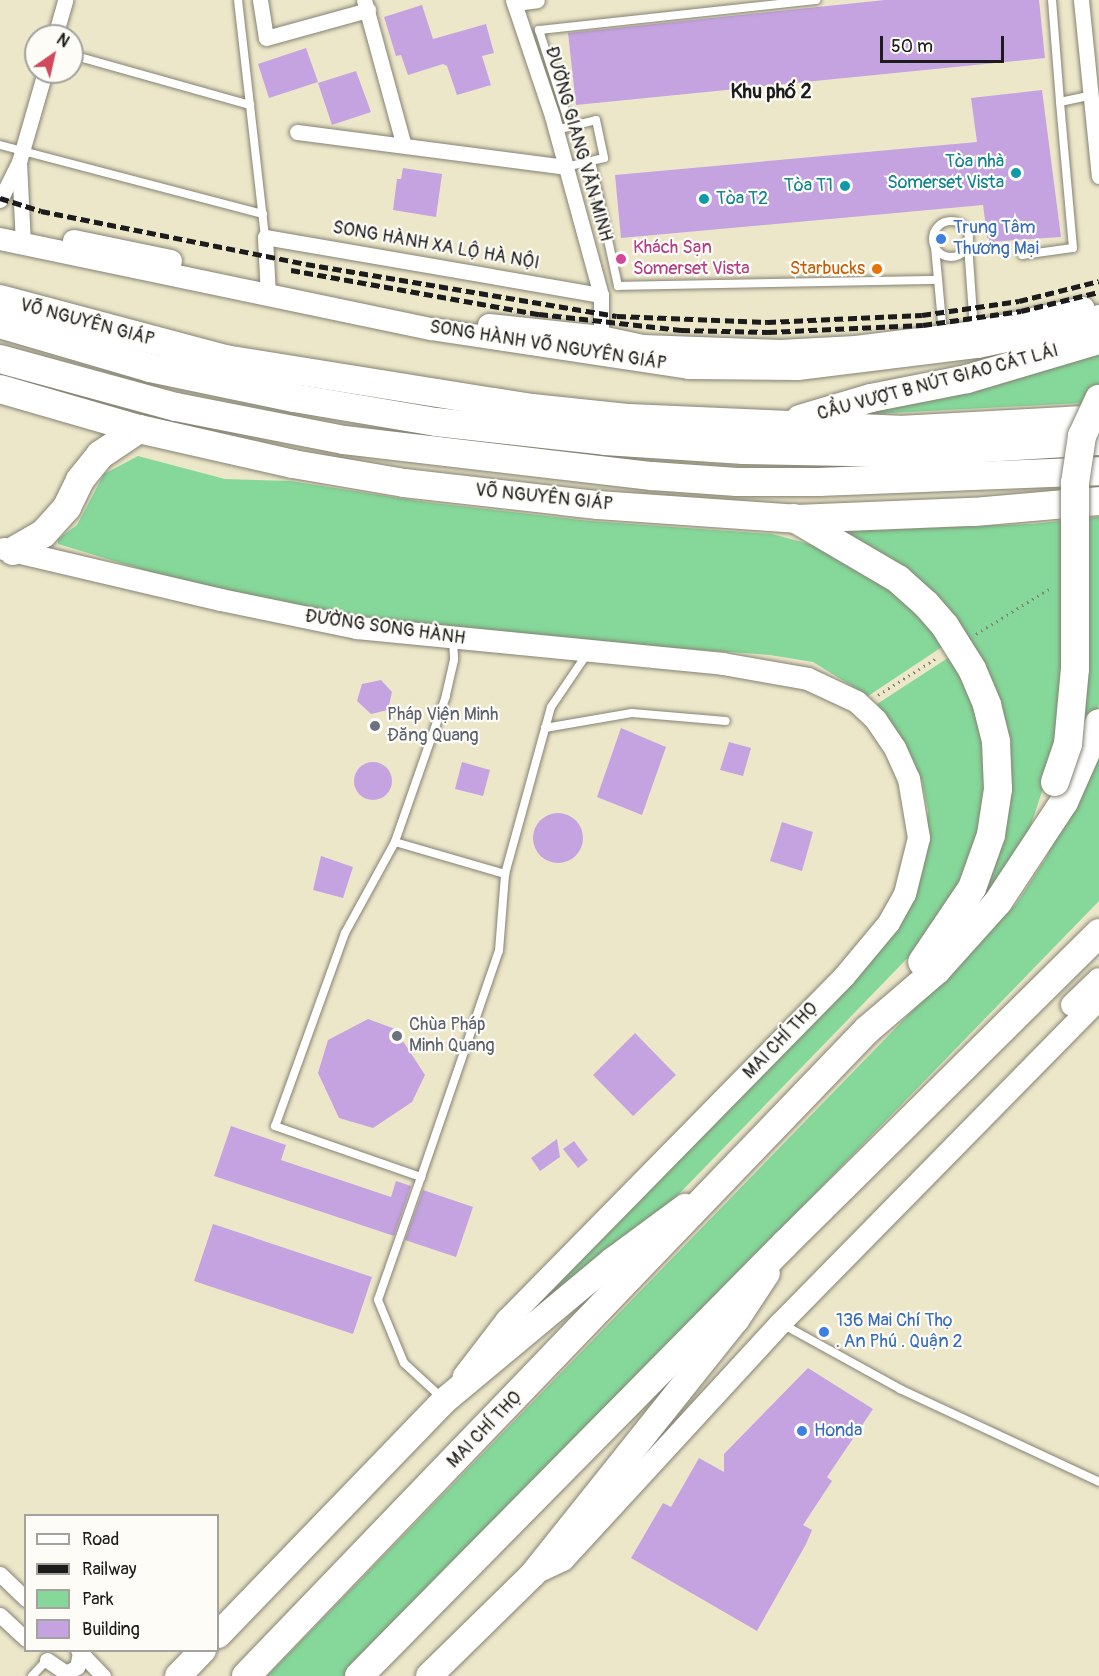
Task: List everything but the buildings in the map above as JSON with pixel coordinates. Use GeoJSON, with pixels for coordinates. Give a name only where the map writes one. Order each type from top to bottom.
{"type":"FeatureCollection","features":[{"type":"Feature","properties":{"kind":"highway","name":"VÕ NGUYÊN GIÁP"},"geometry":{"type":"LineString","coordinates":[[0,299],[214,356],[330,378],[532,408],[776,427],[1062,433]]}},
{"type":"Feature","properties":{"kind":"highway","name":"VÕ NGUYÊN GIÁP"},"geometry":{"type":"LineString","coordinates":[[0,324],[150,368],[294,398],[447,423],[605,441],[744,450],[901,453],[1062,433]]}},
{"type":"Feature","properties":{"kind":"highway","name":"CẦU VƯỢT B NÚT GIAO CÁT LÁI"},"geometry":{"type":"LineString","coordinates":[[776,427],[871,398],[967,379],[1099,340]]}},
{"type":"Feature","properties":{"kind":"highway","name":"VÕ NGUYÊN GIÁP"},"geometry":{"type":"LineString","coordinates":[[0,358],[176,407],[344,440],[652,476],[736,482],[926,480],[1094,471]]}},
{"type":"Feature","properties":{"kind":"highway","name":"VÕ NGUYÊN GIÁP"},"geometry":{"type":"LineString","coordinates":[[0,389],[139,429],[293,464],[393,481],[598,505],[796,519],[974,512],[1099,501]]}},
{"type":"Feature","properties":{"kind":"highway"},"geometry":{"type":"LineString","coordinates":[[1025,864],[1068,744],[1075,669],[1075,483],[1082,436],[1099,399]]}},
{"type":"Feature","properties":{"kind":"highway"},"geometry":{"type":"LineString","coordinates":[[6,549],[43,534],[67,507],[80,480],[100,455],[139,429]]}},
{"type":"Feature","properties":{"kind":"highway"},"geometry":{"type":"LineString","coordinates":[[1062,433],[1096,434]]}},
{"type":"Feature","properties":{"kind":"highway"},"geometry":{"type":"LineString","coordinates":[[598,505],[652,476]]}},
{"type":"Feature","properties":{"kind":"highway"},"geometry":{"type":"LineString","coordinates":[[736,482],[898,579],[926,604],[945,626],[972,669],[987,705],[996,742],[998,789],[991,835],[972,888],[922,962],[877,1021]]}},
{"type":"Feature","properties":{"kind":"highway"},"geometry":{"type":"LineString","coordinates":[[877,1021],[938,970],[998,902],[1064,802],[1099,723]]}},
{"type":"Feature","properties":{"kind":"highway"},"geometry":{"type":"LineString","coordinates":[[359,1676],[785,1244],[1099,933]]}},
{"type":"Feature","properties":{"kind":"highway","name":"MAI CHÍ THỌ"},"geometry":{"type":"LineString","coordinates":[[246,1676],[877,1021]]}},
{"type":"Feature","properties":{"kind":"main road","name":"SONG HÀNH VÕ NGUYÊN GIÁP"},"geometry":{"type":"LineString","coordinates":[[0,224],[24,237]]}},
{"type":"Feature","properties":{"kind":"main road","name":"SONG HÀNH VÕ NGUYÊN GIÁP"},"geometry":{"type":"LineString","coordinates":[[0,239],[24,237],[269,288],[603,346],[780,351],[942,343],[1059,330],[1099,316]]}},
{"type":"Feature","properties":{"kind":"main road","name":"SONG HÀNH VÕ NGUYÊN GIÁP"},"geometry":{"type":"LineString","coordinates":[[976,340],[1099,303]]}},
{"type":"Feature","properties":{"kind":"main road","name":"ĐƯỜNG SONG HÀNH"},"geometry":{"type":"LineString","coordinates":[[6,549],[346,625],[776,672]]}},
{"type":"Feature","properties":{"kind":"main road","name":"MAI CHÍ THỌ"},"geometry":{"type":"LineString","coordinates":[[219,1634],[444,1401],[507,1320],[844,977],[889,923],[905,894],[919,838],[909,779],[895,748],[876,720],[857,702],[808,679],[776,672]]}},
{"type":"Feature","properties":{"kind":"main road","name":"MAI CHÍ THỌ"},"geometry":{"type":"LineString","coordinates":[[684,1208],[922,962]]}},
{"type":"Feature","properties":{"kind":"main road"},"geometry":{"type":"LineString","coordinates":[[780,1324],[776,1315],[780,1305],[1099,979]]}},
{"type":"Feature","properties":{"kind":"main road"},"geometry":{"type":"LineString","coordinates":[[533,1574],[562,1560],[780,1324],[1099,999]]}},
{"type":"Feature","properties":{"kind":"main road","name":"MAI CHÍ THỌ"},"geometry":{"type":"LineString","coordinates":[[444,1401],[612,1261],[684,1208],[723,1183]]}},
{"type":"Feature","properties":{"kind":"main road"},"geometry":{"type":"LineString","coordinates":[[429,1676],[533,1574],[736,1320],[785,1244]]}},
{"type":"Feature","properties":{"kind":"main road"},"geometry":{"type":"LineString","coordinates":[[178,1676],[201,1652]]}},
{"type":"Feature","properties":{"kind":"street"},"geometry":{"type":"LineString","coordinates":[[58,24],[65,0]]}},
{"type":"Feature","properties":{"kind":"street"},"geometry":{"type":"LineString","coordinates":[[260,0],[266,39],[366,5],[403,143]]}},
{"type":"Feature","properties":{"kind":"street"},"geometry":{"type":"LineString","coordinates":[[513,1],[537,0]]}},
{"type":"Feature","properties":{"kind":"street"},"geometry":{"type":"LineString","coordinates":[[1080,0],[1099,176]]}},
{"type":"Feature","properties":{"kind":"street","name":"ĐƯỜNG GIANG VĂN MINH"},"geometry":{"type":"LineString","coordinates":[[513,1],[563,128],[566,166],[601,295],[603,346]]}},
{"type":"Feature","properties":{"kind":"street"},"geometry":{"type":"LineString","coordinates":[[0,200],[20,157],[41,84]]}},
{"type":"Feature","properties":{"kind":"street"},"geometry":{"type":"LineString","coordinates":[[297,132],[403,143],[566,166]]}},
{"type":"Feature","properties":{"kind":"street"},"geometry":{"type":"LineString","coordinates":[[20,157],[24,237]]}},
{"type":"Feature","properties":{"kind":"street"},"geometry":{"type":"LineString","coordinates":[[265,237],[269,288]]}},
{"type":"Feature","properties":{"kind":"street","name":"SONG HÀNH XA LỘ HÀ NỘI"},"geometry":{"type":"LineString","coordinates":[[265,237],[601,295]]}},
{"type":"Feature","properties":{"kind":"street"},"geometry":{"type":"LineString","coordinates":[[0,1574],[24,1597]]}},
{"type":"Feature","properties":{"kind":"street"},"geometry":{"type":"LineString","coordinates":[[0,1615],[24,1638]]}},
{"type":"Feature","properties":{"kind":"street"},"geometry":{"type":"LineString","coordinates":[[42,1655],[66,1673],[73,1671],[79,1652],[104,1676]]}},
{"type":"Feature","properties":{"kind":"street"},"geometry":{"type":"LineString","coordinates":[[42,1655],[62,1676]]}},
{"type":"Feature","properties":{"kind":"lane"},"geometry":{"type":"LineString","coordinates":[[238,0],[265,237]]}},
{"type":"Feature","properties":{"kind":"lane"},"geometry":{"type":"LineString","coordinates":[[566,166],[604,158],[596,120],[563,128],[539,30],[816,0]]}},
{"type":"Feature","properties":{"kind":"lane"},"geometry":{"type":"LineString","coordinates":[[1022,255],[1072,248],[1052,0]]}},
{"type":"Feature","properties":{"kind":"lane"},"geometry":{"type":"LineString","coordinates":[[84,58],[250,105]]}},
{"type":"Feature","properties":{"kind":"lane"},"geometry":{"type":"LineString","coordinates":[[1060,102],[1089,96]]}},
{"type":"Feature","properties":{"kind":"lane"},"geometry":{"type":"LineString","coordinates":[[0,145],[20,157],[262,214]]}},
{"type":"Feature","properties":{"kind":"lane"},"geometry":{"type":"LineString","coordinates":[[591,161],[618,285],[938,280]]}},
{"type":"Feature","properties":{"kind":"lane"},"geometry":{"type":"LineString","coordinates":[[942,343],[935,246],[937,230],[951,222],[966,230],[976,340]]}},
{"type":"Feature","properties":{"kind":"lane"},"geometry":{"type":"LineString","coordinates":[[935,246],[942,254],[953,257],[964,252],[968,244]]}},
{"type":"Feature","properties":{"kind":"lane"},"geometry":{"type":"LineString","coordinates":[[421,1177],[275,1125],[345,933],[394,842],[446,696],[454,660],[453,638]]}},
{"type":"Feature","properties":{"kind":"lane"},"geometry":{"type":"LineString","coordinates":[[444,1401],[404,1363],[378,1300],[499,951],[505,874],[551,707],[590,650]]}},
{"type":"Feature","properties":{"kind":"lane"},"geometry":{"type":"LineString","coordinates":[[545,728],[632,713],[726,721]]}},
{"type":"Feature","properties":{"kind":"lane"},"geometry":{"type":"LineString","coordinates":[[394,842],[505,874]]}},
{"type":"Feature","properties":{"kind":"lane"},"geometry":{"type":"LineString","coordinates":[[780,1324],[900,1389],[1099,1482]]}},
{"type":"Feature","properties":{"kind":"lane"},"geometry":{"type":"LineString","coordinates":[[32,1676],[42,1655]]}},
{"type":"Feature","properties":{"kind":"path"},"geometry":{"type":"LineString","coordinates":[[969,638],[1059,583]]}},
{"type":"Feature","properties":{"kind":"path"},"geometry":{"type":"LineString","coordinates":[[871,699],[942,654]]}},
{"type":"Feature","properties":{"kind":"green space"},"geometry":{"type":"Polygon","coordinates":[[[1099,350],[1099,402],[873,414],[873,408],[1099,350]]]}},
{"type":"Feature","properties":{"kind":"green space"},"geometry":{"type":"Polygon","coordinates":[[[138,456],[225,479],[290,481],[425,502],[590,521],[772,534],[828,549],[865,568],[948,643],[868,696],[813,662],[770,655],[533,638],[351,616],[197,586],[58,544],[58,539],[77,525],[104,474],[138,456]]]}},
{"type":"Feature","properties":{"kind":"green space"},"geometry":{"type":"Polygon","coordinates":[[[1099,517],[1099,704],[1089,735],[1048,773],[1029,831],[973,913],[981,889],[996,697],[844,531],[1031,524],[1099,517]]]}},
{"type":"Feature","properties":{"kind":"green space"},"geometry":{"type":"Polygon","coordinates":[[[954,654],[989,753],[974,860],[923,942],[649,1225],[522,1323],[517,1320],[912,899],[923,871],[928,811],[922,781],[908,749],[877,704],[954,654]]]}},
{"type":"Feature","properties":{"kind":"green space"},"geometry":{"type":"Polygon","coordinates":[[[1099,747],[1099,901],[347,1676],[267,1676],[1017,903],[1046,858],[1099,747]]]}},
{"type":"Feature","properties":{"kind":"railway"},"geometry":{"type":"LineString","coordinates":[[0,198],[41,211],[306,264],[617,316],[767,322],[922,315],[1019,301],[1099,281]]}},
{"type":"Feature","properties":{"kind":"railway"},"geometry":{"type":"LineString","coordinates":[[291,270],[539,314],[681,330],[768,332],[923,325],[1021,311],[1099,292]]}},
{"type":"Feature","properties":{"kind":"place","name":"Tòa nhà Somerset Vista"},"geometry":{"type":"Point","coordinates":[1016,173]}},
{"type":"Feature","properties":{"kind":"place","name":"Tòa T1"},"geometry":{"type":"Point","coordinates":[845,186]}},
{"type":"Feature","properties":{"kind":"place","name":"Tòa T2"},"geometry":{"type":"Point","coordinates":[704,199]}},
{"type":"Feature","properties":{"kind":"place","name":"Trung Tâm Thương Mại"},"geometry":{"type":"Point","coordinates":[941,239]}},
{"type":"Feature","properties":{"kind":"place","name":"Khách Sạn Somerset Vista"},"geometry":{"type":"Point","coordinates":[621,259]}},
{"type":"Feature","properties":{"kind":"place","name":"Starbucks"},"geometry":{"type":"Point","coordinates":[877,269]}},
{"type":"Feature","properties":{"kind":"place","name":"Pháp Viện Minh Đăng Quang"},"geometry":{"type":"Point","coordinates":[375,726]}},
{"type":"Feature","properties":{"kind":"place","name":"Chùa Pháp Minh Quang"},"geometry":{"type":"Point","coordinates":[397,1036]}},
{"type":"Feature","properties":{"kind":"place","name":"136 Mai Chí Thọ . An Phú . Quận 2"},"geometry":{"type":"Point","coordinates":[824,1332]}},
{"type":"Feature","properties":{"kind":"place","name":"Honda"},"geometry":{"type":"Point","coordinates":[802,1431]}},
{"type":"Feature","properties":{"kind":"district","name":"Khu phố 2"},"geometry":{"type":"Point","coordinates":[771,91]}}]}
